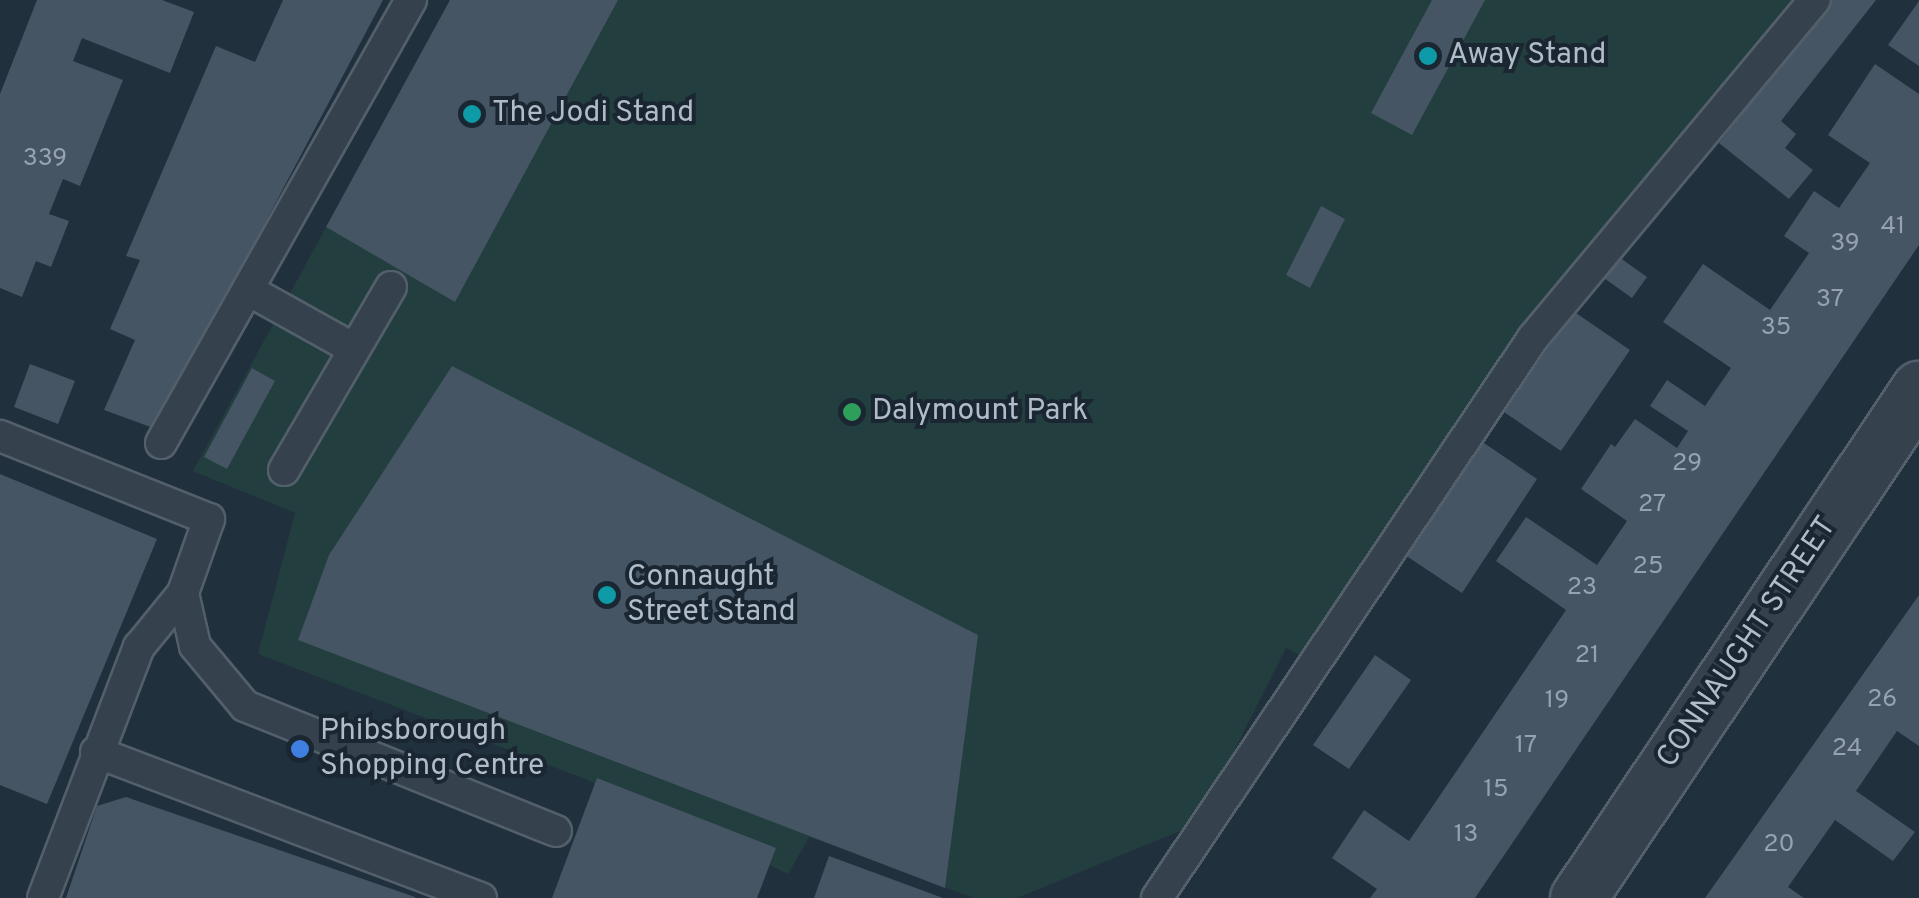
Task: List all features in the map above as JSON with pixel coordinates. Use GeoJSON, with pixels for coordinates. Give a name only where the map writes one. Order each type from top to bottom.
{"type":"FeatureCollection","features":[{"type":"Feature","properties":{"kind":"street","name":"CONNAUGHT STREET"},"geometry":{"type":"LineString","coordinates":[[1578,898],[1919,389]]}},
{"type":"Feature","properties":{"kind":"lane"},"geometry":{"type":"LineString","coordinates":[[162,442],[412,0]]}},
{"type":"Feature","properties":{"kind":"lane"},"geometry":{"type":"LineString","coordinates":[[1157,898],[1533,338],[1815,0]]}},
{"type":"Feature","properties":{"kind":"lane"},"geometry":{"type":"LineString","coordinates":[[284,470],[391,286]]}},
{"type":"Feature","properties":{"kind":"lane"},"geometry":{"type":"LineString","coordinates":[[248,290],[354,349]]}},
{"type":"Feature","properties":{"kind":"lane"},"geometry":{"type":"LineString","coordinates":[[0,436],[209,518],[183,593],[139,647],[43,898]]}},
{"type":"Feature","properties":{"kind":"lane"},"geometry":{"type":"LineString","coordinates":[[183,593],[195,646],[246,706],[556,830]]}},
{"type":"Feature","properties":{"kind":"lane"},"geometry":{"type":"LineString","coordinates":[[96,752],[480,898]]}},
{"type":"Feature","properties":{"kind":"green space","name":"Dalymount Park"},"geometry":{"type":"Polygon","coordinates":[[[450,0],[1796,0],[1304,657],[1286,648],[1197,824],[1017,898],[974,898],[809,837],[788,874],[585,779],[258,654],[295,513],[193,471],[450,0]]]}},
{"type":"Feature","properties":{"kind":"building"},"geometry":{"type":"Polygon","coordinates":[[[37,0],[162,0],[194,12],[170,73],[82,38],[73,61],[123,80],[80,186],[63,179],[49,214],[69,221],[51,267],[36,261],[22,297],[0,288],[0,94],[37,0]]]}},
{"type":"Feature","properties":{"kind":"building"},"geometry":{"type":"Polygon","coordinates":[[[283,0],[383,0],[156,429],[104,410],[135,340],[110,329],[140,260],[126,256],[216,46],[255,62],[283,0]]]}},
{"type":"Feature","properties":{"kind":"building","name":"The Jodi Stand"},"geometry":{"type":"Polygon","coordinates":[[[450,0],[618,0],[455,302],[326,227],[450,0]]]}},
{"type":"Feature","properties":{"kind":"building","name":"Away Stand"},"geometry":{"type":"Polygon","coordinates":[[[1432,0],[1485,0],[1412,135],[1371,113],[1432,0]]]}},
{"type":"Feature","properties":{"kind":"building"},"geometry":{"type":"Polygon","coordinates":[[[1832,0],[1876,0],[1781,121],[1796,134],[1785,148],[1813,170],[1789,199],[1719,143],[1832,0]]]}},
{"type":"Feature","properties":{"kind":"building"},"geometry":{"type":"Polygon","coordinates":[[[1919,1],[1919,66],[1888,45],[1919,1]]]}},
{"type":"Feature","properties":{"kind":"building"},"geometry":{"type":"Polygon","coordinates":[[[1875,64],[1919,94],[1919,245],[1475,898],[1370,898],[1377,889],[1332,858],[1364,810],[1409,841],[1566,610],[1496,561],[1526,517],[1597,565],[1627,521],[1581,489],[1611,444],[1615,447],[1635,419],[1677,448],[1688,431],[1650,406],[1667,380],[1705,406],[1731,368],[1663,322],[1703,264],[1770,310],[1809,253],[1784,236],[1814,191],[1839,208],[1870,163],[1828,135],[1875,64]]]}},
{"type":"Feature","properties":{"kind":"building"},"geometry":{"type":"Polygon","coordinates":[[[1321,206],[1345,219],[1310,288],[1286,275],[1321,206]]]}},
{"type":"Feature","properties":{"kind":"building"},"geometry":{"type":"Polygon","coordinates":[[[1616,255],[1647,277],[1632,298],[1601,276],[1616,255]]]}},
{"type":"Feature","properties":{"kind":"building"},"geometry":{"type":"Polygon","coordinates":[[[1573,311],[1630,350],[1561,451],[1504,412],[1573,311]]]}},
{"type":"Feature","properties":{"kind":"building"},"geometry":{"type":"Polygon","coordinates":[[[30,364],[75,381],[58,424],[14,407],[30,364]]]}},
{"type":"Feature","properties":{"kind":"building","name":"Connaught Street Stand"},"geometry":{"type":"Polygon","coordinates":[[[452,366],[978,635],[945,888],[298,640],[329,555],[452,366]]]}},
{"type":"Feature","properties":{"kind":"building"},"geometry":{"type":"Polygon","coordinates":[[[252,368],[275,381],[227,469],[204,457],[252,368]]]}},
{"type":"Feature","properties":{"kind":"building"},"geometry":{"type":"Polygon","coordinates":[[[1481,441],[1537,479],[1462,593],[1405,555],[1481,441]]]}},
{"type":"Feature","properties":{"kind":"building"},"geometry":{"type":"Polygon","coordinates":[[[0,474],[157,539],[47,804],[0,785],[0,474]]]}},
{"type":"Feature","properties":{"kind":"building"},"geometry":{"type":"Polygon","coordinates":[[[1919,595],[1919,746],[1897,731],[1856,791],[1915,832],[1893,861],[1835,820],[1788,887],[1804,898],[1705,898],[1919,595]]]}},
{"type":"Feature","properties":{"kind":"building"},"geometry":{"type":"Polygon","coordinates":[[[1375,655],[1411,680],[1349,769],[1313,745],[1375,655]]]}},
{"type":"Feature","properties":{"kind":"building"},"geometry":{"type":"Polygon","coordinates":[[[597,778],[776,848],[757,898],[552,898],[597,778]]]}},
{"type":"Feature","properties":{"kind":"building"},"geometry":{"type":"Polygon","coordinates":[[[126,797],[415,898],[66,898],[97,806],[126,797]]]}},
{"type":"Feature","properties":{"kind":"building"},"geometry":{"type":"Polygon","coordinates":[[[829,856],[943,898],[814,898],[829,856]]]}},
{"type":"Feature","properties":{"kind":"place","name":"Away Stand"},"geometry":{"type":"Point","coordinates":[1428,56]}},
{"type":"Feature","properties":{"kind":"place","name":"The Jodi Stand"},"geometry":{"type":"Point","coordinates":[472,114]}},
{"type":"Feature","properties":{"kind":"place","name":"Dalymount Park"},"geometry":{"type":"Point","coordinates":[852,412]}},
{"type":"Feature","properties":{"kind":"place","name":"Connaught Street Stand"},"geometry":{"type":"Point","coordinates":[607,595]}},
{"type":"Feature","properties":{"kind":"place","name":"Phibsborough Shopping Centre"},"geometry":{"type":"Point","coordinates":[300,749]}}]}
